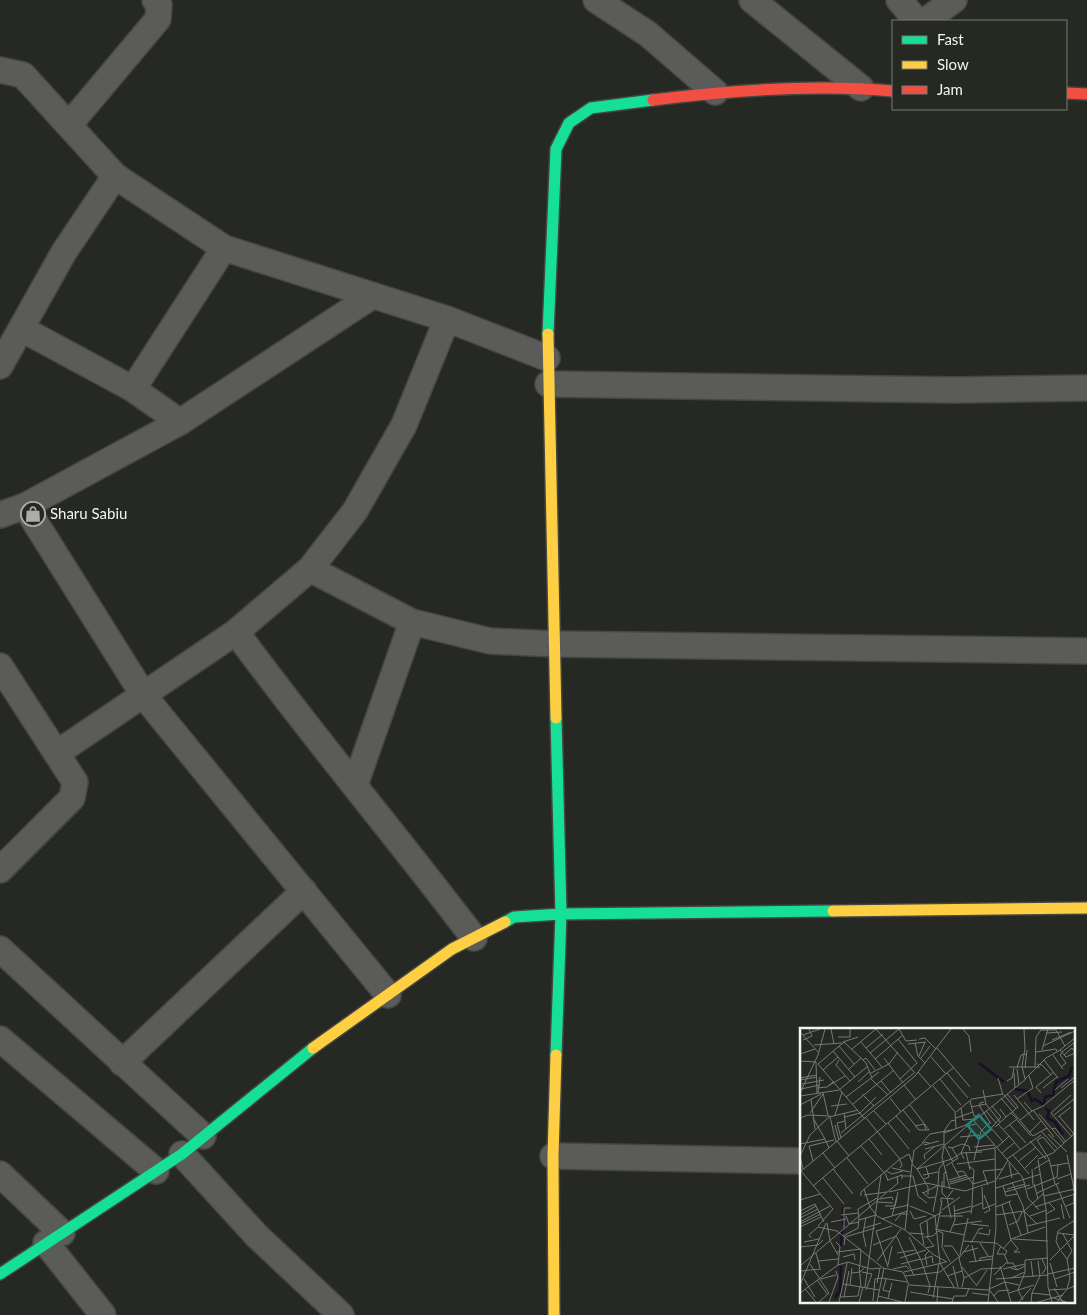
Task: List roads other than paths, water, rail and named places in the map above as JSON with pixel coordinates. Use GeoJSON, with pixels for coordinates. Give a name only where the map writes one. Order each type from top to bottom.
{"type":"FeatureCollection","features":[{"type":"Feature","properties":{"kind":"street"},"geometry":{"type":"LineString","coordinates":[[69,125],[158,19],[159,5],[155,0]]}},
{"type":"Feature","properties":{"kind":"street"},"geometry":{"type":"LineString","coordinates":[[596,0],[648,34],[715,92]]}},
{"type":"Feature","properties":{"kind":"street"},"geometry":{"type":"LineString","coordinates":[[752,0],[861,88]]}},
{"type":"Feature","properties":{"kind":"street"},"geometry":{"type":"LineString","coordinates":[[899,0],[916,20]]}},
{"type":"Feature","properties":{"kind":"street"},"geometry":{"type":"LineString","coordinates":[[926,20],[954,0]]}},
{"type":"Feature","properties":{"kind":"street"},"geometry":{"type":"LineString","coordinates":[[0,49],[12,72],[69,125],[115,176],[224,248],[447,319],[547,358]]}},
{"type":"Feature","properties":{"kind":"street"},"geometry":{"type":"LineString","coordinates":[[554,1315],[553,1156],[560,914],[547,358],[556,149],[569,123],[591,108],[715,92],[861,88],[892,89]]}},
{"type":"Feature","properties":{"kind":"street"},"geometry":{"type":"LineString","coordinates":[[1067,93],[1087,94]]}},
{"type":"Feature","properties":{"kind":"street"},"geometry":{"type":"LineString","coordinates":[[0,366],[64,252],[115,176]]}},
{"type":"Feature","properties":{"kind":"street"},"geometry":{"type":"LineString","coordinates":[[133,389],[224,248]]}},
{"type":"Feature","properties":{"kind":"street"},"geometry":{"type":"LineString","coordinates":[[0,515],[26,506],[180,422],[372,296]]}},
{"type":"Feature","properties":{"kind":"street"},"geometry":{"type":"LineString","coordinates":[[57,753],[236,632],[310,569],[355,511],[404,425],[447,319]]}},
{"type":"Feature","properties":{"kind":"street"},"geometry":{"type":"LineString","coordinates":[[22,329],[133,389],[180,422]]}},
{"type":"Feature","properties":{"kind":"street"},"geometry":{"type":"LineString","coordinates":[[548,384],[956,390],[1087,388]]}},
{"type":"Feature","properties":{"kind":"street"},"geometry":{"type":"LineString","coordinates":[[26,506],[144,696],[388,995]]}},
{"type":"Feature","properties":{"kind":"street"},"geometry":{"type":"LineString","coordinates":[[310,569],[412,622],[490,641],[554,644],[1087,651]]}},
{"type":"Feature","properties":{"kind":"street"},"geometry":{"type":"LineString","coordinates":[[355,785],[412,622]]}},
{"type":"Feature","properties":{"kind":"street"},"geometry":{"type":"LineString","coordinates":[[236,632],[282,695],[474,938]]}},
{"type":"Feature","properties":{"kind":"street"},"geometry":{"type":"LineString","coordinates":[[0,666],[75,782],[72,798],[0,870]]}},
{"type":"Feature","properties":{"kind":"street"},"geometry":{"type":"LineString","coordinates":[[122,1063],[304,891]]}},
{"type":"Feature","properties":{"kind":"street"},"geometry":{"type":"LineString","coordinates":[[0,1274],[182,1154],[300,1057],[452,949],[514,917],[560,914],[1087,908]]}},
{"type":"Feature","properties":{"kind":"street"},"geometry":{"type":"LineString","coordinates":[[0,949],[202,1136]]}},
{"type":"Feature","properties":{"kind":"street"},"geometry":{"type":"LineString","coordinates":[[0,1039],[156,1171]]}},
{"type":"Feature","properties":{"kind":"street"},"geometry":{"type":"LineString","coordinates":[[182,1154],[257,1236],[341,1315]]}},
{"type":"Feature","properties":{"kind":"street"},"geometry":{"type":"LineString","coordinates":[[553,1156],[800,1161]]}},
{"type":"Feature","properties":{"kind":"street"},"geometry":{"type":"LineString","coordinates":[[1074,1165],[1087,1166]]}},
{"type":"Feature","properties":{"kind":"street"},"geometry":{"type":"LineString","coordinates":[[0,1174],[54,1238],[103,1315]]}},
{"type":"Feature","properties":{"kind":"place","name":"Sharu Sabiu"},"geometry":{"type":"Point","coordinates":[33,514]}}]}
